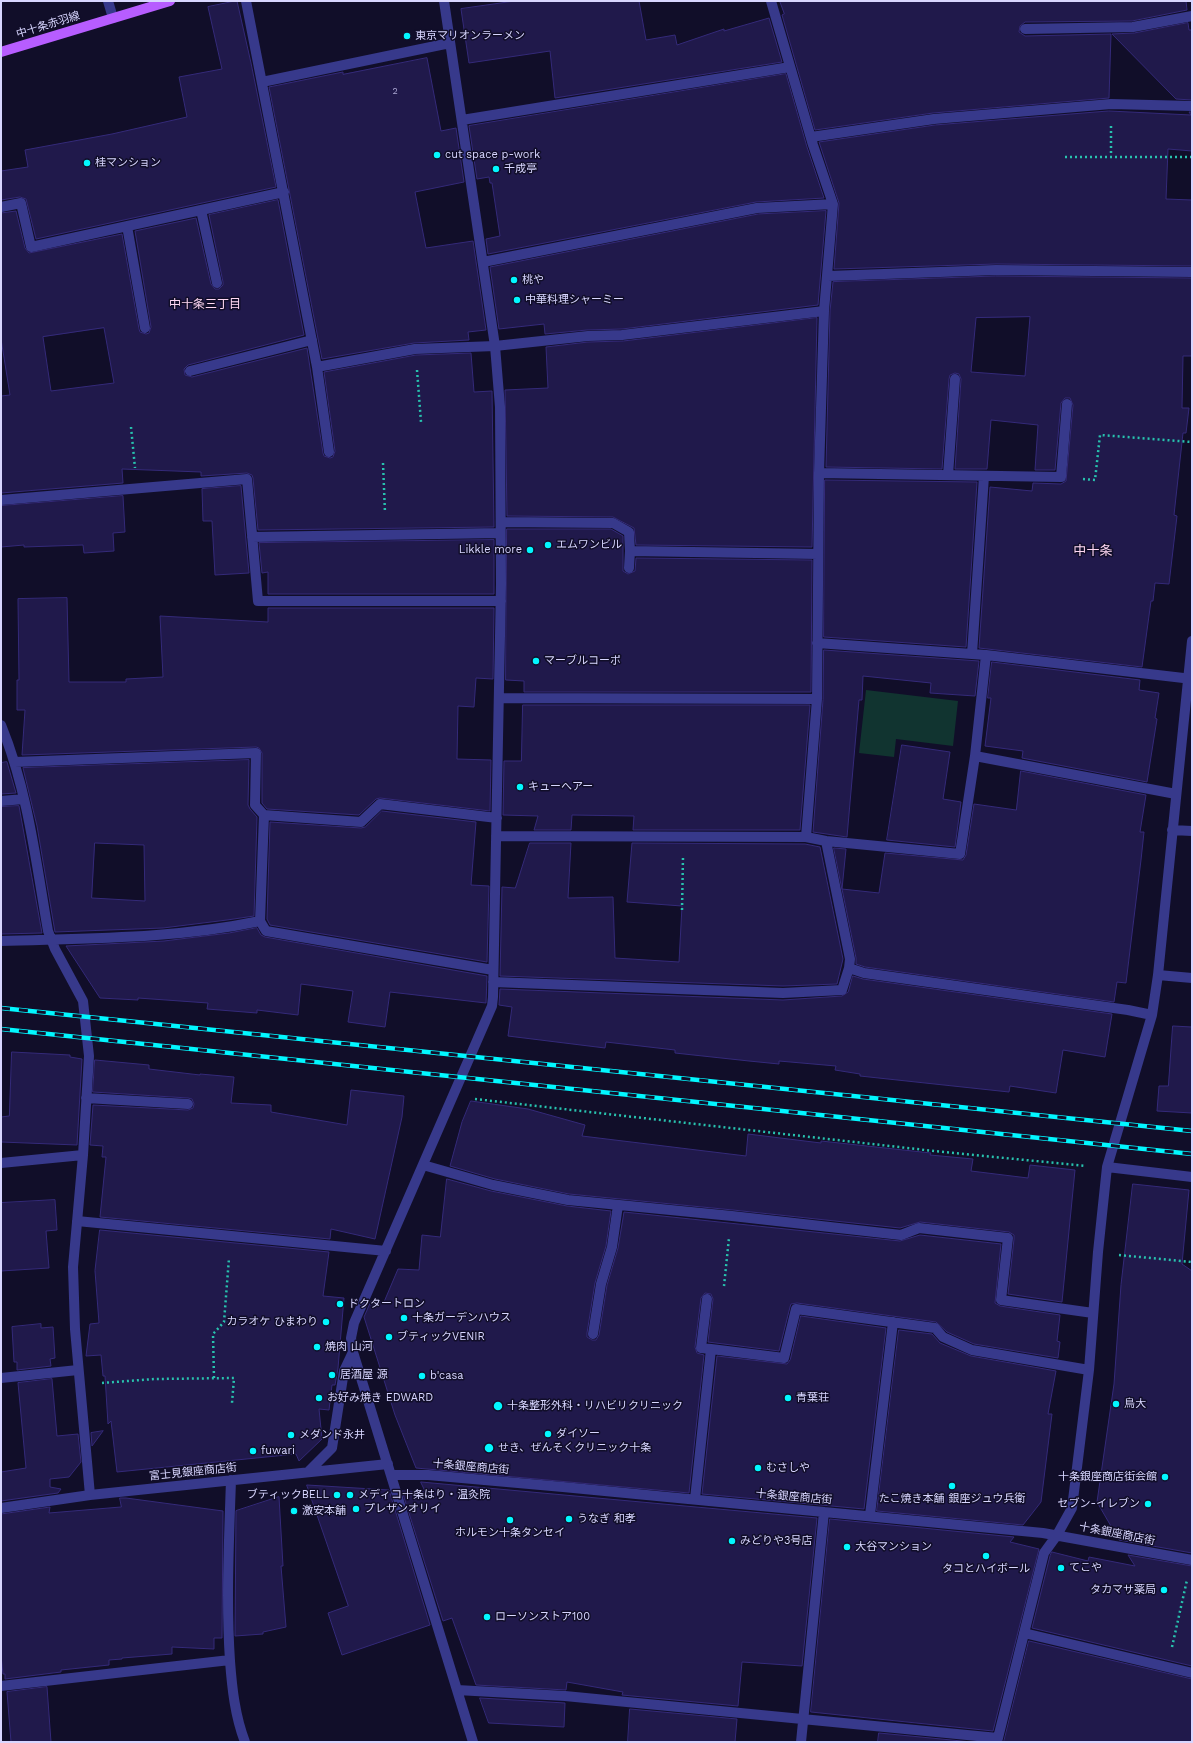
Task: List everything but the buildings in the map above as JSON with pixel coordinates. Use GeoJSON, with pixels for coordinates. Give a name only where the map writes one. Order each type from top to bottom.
{"type":"FeatureCollection","features":[{"type":"Feature","properties":{"kind":"main road","name":"中十条赤羽線"},"geometry":{"type":"LineString","coordinates":[[1,52],[170,1]]}},
{"type":"Feature","properties":{"kind":"street"},"geometry":{"type":"LineString","coordinates":[[108,1],[113,18]]}},
{"type":"Feature","properties":{"kind":"street"},"geometry":{"type":"LineString","coordinates":[[246,1],[318,367],[329,452]]}},
{"type":"Feature","properties":{"kind":"street"},"geometry":{"type":"LineString","coordinates":[[444,1],[495,346],[500,407],[501,602],[492,1006],[354,1323],[351,1338],[353,1352],[473,1742]]}},
{"type":"Feature","properties":{"kind":"street"},"geometry":{"type":"LineString","coordinates":[[771,1],[811,137],[833,204],[824,311],[818,473],[817,699],[806,837]]}},
{"type":"Feature","properties":{"kind":"street"},"geometry":{"type":"LineString","coordinates":[[1025,29],[1133,27],[1192,16]]}},
{"type":"Feature","properties":{"kind":"street"},"geometry":{"type":"LineString","coordinates":[[262,82],[450,43]]}},
{"type":"Feature","properties":{"kind":"street"},"geometry":{"type":"LineString","coordinates":[[462,120],[790,67]]}},
{"type":"Feature","properties":{"kind":"street"},"geometry":{"type":"LineString","coordinates":[[811,137],[934,119],[1111,104],[1192,106]]}},
{"type":"Feature","properties":{"kind":"street"},"geometry":{"type":"LineString","coordinates":[[1,207],[21,203],[31,247],[284,192]]}},
{"type":"Feature","properties":{"kind":"street"},"geometry":{"type":"LineString","coordinates":[[483,262],[757,208],[833,204]]}},
{"type":"Feature","properties":{"kind":"street"},"geometry":{"type":"LineString","coordinates":[[201,210],[217,283]]}},
{"type":"Feature","properties":{"kind":"street"},"geometry":{"type":"LineString","coordinates":[[127,226],[145,328]]}},
{"type":"Feature","properties":{"kind":"street"},"geometry":{"type":"LineString","coordinates":[[828,276],[996,270],[1192,272]]}},
{"type":"Feature","properties":{"kind":"street"},"geometry":{"type":"LineString","coordinates":[[318,367],[415,349],[495,346],[588,336],[622,335],[824,311]]}},
{"type":"Feature","properties":{"kind":"street"},"geometry":{"type":"LineString","coordinates":[[190,371],[312,340]]}},
{"type":"Feature","properties":{"kind":"street"},"geometry":{"type":"LineString","coordinates":[[948,475],[955,379]]}},
{"type":"Feature","properties":{"kind":"street"},"geometry":{"type":"LineString","coordinates":[[818,473],[1060,477],[1067,404]]}},
{"type":"Feature","properties":{"kind":"street"},"geometry":{"type":"LineString","coordinates":[[972,654],[984,476]]}},
{"type":"Feature","properties":{"kind":"street"},"geometry":{"type":"LineString","coordinates":[[1,500],[247,479],[258,601],[501,602]]}},
{"type":"Feature","properties":{"kind":"street"},"geometry":{"type":"LineString","coordinates":[[501,522],[613,523],[629,532],[629,568]]}},
{"type":"Feature","properties":{"kind":"street"},"geometry":{"type":"LineString","coordinates":[[252,537],[500,533]]}},
{"type":"Feature","properties":{"kind":"street"},"geometry":{"type":"LineString","coordinates":[[630,551],[818,554]]}},
{"type":"Feature","properties":{"kind":"street"},"geometry":{"type":"LineString","coordinates":[[457,1690],[565,1696],[997,1740],[1044,1553],[1057,1535],[1072,1508],[1089,1370],[1098,1252],[1107,1167],[1152,1015],[1158,975],[1172,830],[1190,679],[1192,641]]}},
{"type":"Feature","properties":{"kind":"street"},"geometry":{"type":"LineString","coordinates":[[817,643],[986,655],[1190,679]]}},
{"type":"Feature","properties":{"kind":"street"},"geometry":{"type":"LineString","coordinates":[[496,836],[806,837],[826,841],[960,854],[986,655]]}},
{"type":"Feature","properties":{"kind":"street"},"geometry":{"type":"LineString","coordinates":[[499,698],[817,699]]}},
{"type":"Feature","properties":{"kind":"street"},"geometry":{"type":"LineString","coordinates":[[1,725],[15,762],[24,799],[48,931],[51,941],[83,1001],[89,1056],[83,1155],[73,1268],[78,1370],[90,1495]]}},
{"type":"Feature","properties":{"kind":"street"},"geometry":{"type":"LineString","coordinates":[[15,762],[256,753],[255,805],[264,815],[362,822],[380,804],[497,818]]}},
{"type":"Feature","properties":{"kind":"street"},"geometry":{"type":"LineString","coordinates":[[974,756],[1176,794]]}},
{"type":"Feature","properties":{"kind":"street"},"geometry":{"type":"LineString","coordinates":[[1,802],[24,799]]}},
{"type":"Feature","properties":{"kind":"street"},"geometry":{"type":"LineString","coordinates":[[264,815],[260,921],[266,931],[493,970]]}},
{"type":"Feature","properties":{"kind":"street"},"geometry":{"type":"LineString","coordinates":[[1172,830],[1192,831]]}},
{"type":"Feature","properties":{"kind":"street"},"geometry":{"type":"LineString","coordinates":[[493,982],[783,993],[842,990],[849,968],[850,959],[826,841]]}},
{"type":"Feature","properties":{"kind":"street"},"geometry":{"type":"LineString","coordinates":[[1,941],[51,941],[160,934],[233,927],[260,921]]}},
{"type":"Feature","properties":{"kind":"street"},"geometry":{"type":"LineString","coordinates":[[849,968],[864,973],[1128,1010],[1152,1015]]}},
{"type":"Feature","properties":{"kind":"street"},"geometry":{"type":"LineString","coordinates":[[1158,975],[1192,978]]}},
{"type":"Feature","properties":{"kind":"street"},"geometry":{"type":"LineString","coordinates":[[86,1098],[188,1104]]}},
{"type":"Feature","properties":{"kind":"street"},"geometry":{"type":"LineString","coordinates":[[1,1163],[83,1155]]}},
{"type":"Feature","properties":{"kind":"street"},"geometry":{"type":"LineString","coordinates":[[423,1165],[493,1185],[568,1200],[732,1216],[900,1235],[919,1228],[1008,1238],[1001,1300],[1093,1313]]}},
{"type":"Feature","properties":{"kind":"street"},"geometry":{"type":"LineString","coordinates":[[1107,1167],[1192,1177]]}},
{"type":"Feature","properties":{"kind":"street"},"geometry":{"type":"LineString","coordinates":[[593,1334],[602,1284],[612,1247],[618,1204]]}},
{"type":"Feature","properties":{"kind":"street"},"geometry":{"type":"LineString","coordinates":[[77,1221],[386,1251]]}},
{"type":"Feature","properties":{"kind":"street"},"geometry":{"type":"LineString","coordinates":[[707,1299],[701,1348],[784,1358],[796,1309],[935,1328],[943,1337],[972,1350],[1089,1370]]}},
{"type":"Feature","properties":{"kind":"street"},"geometry":{"type":"LineString","coordinates":[[870,1515],[893,1322]]}},
{"type":"Feature","properties":{"kind":"street"},"geometry":{"type":"LineString","coordinates":[[695,1499],[711,1349]]}},
{"type":"Feature","properties":{"kind":"street"},"geometry":{"type":"LineString","coordinates":[[308,1472],[332,1448],[344,1371],[353,1352]]}},
{"type":"Feature","properties":{"kind":"street"},"geometry":{"type":"LineString","coordinates":[[1,1378],[78,1370]]}},
{"type":"Feature","properties":{"kind":"street","name":"富士見銀座商店街"},"geometry":{"type":"LineString","coordinates":[[1,1508],[90,1495],[388,1464]]}},
{"type":"Feature","properties":{"kind":"street","name":"十条銀座商店街"},"geometry":{"type":"LineString","coordinates":[[391,1475],[428,1475],[870,1515],[1057,1535],[1192,1560]]}},
{"type":"Feature","properties":{"kind":"street"},"geometry":{"type":"LineString","coordinates":[[231,1480],[227,1628],[232,1690],[241,1732],[245,1742]]}},
{"type":"Feature","properties":{"kind":"street"},"geometry":{"type":"LineString","coordinates":[[800,1742],[824,1512]]}},
{"type":"Feature","properties":{"kind":"street"},"geometry":{"type":"LineString","coordinates":[[1024,1633],[1192,1673]]}},
{"type":"Feature","properties":{"kind":"street"},"geometry":{"type":"LineString","coordinates":[[1,1686],[230,1660]]}},
{"type":"Feature","properties":{"kind":"path"},"geometry":{"type":"LineString","coordinates":[[1111,104],[1111,156]]}},
{"type":"Feature","properties":{"kind":"path"},"geometry":{"type":"LineString","coordinates":[[1065,157],[1192,157]]}},
{"type":"Feature","properties":{"kind":"path"},"geometry":{"type":"LineString","coordinates":[[415,349],[421,422]]}},
{"type":"Feature","properties":{"kind":"path"},"geometry":{"type":"LineString","coordinates":[[131,427],[137,488]]}},
{"type":"Feature","properties":{"kind":"path"},"geometry":{"type":"LineString","coordinates":[[1060,477],[1095,480],[1100,435],[1192,442]]}},
{"type":"Feature","properties":{"kind":"path"},"geometry":{"type":"LineString","coordinates":[[383,463],[386,535]]}},
{"type":"Feature","properties":{"kind":"path"},"geometry":{"type":"LineString","coordinates":[[682,910],[684,837]]}},
{"type":"Feature","properties":{"kind":"path"},"geometry":{"type":"LineString","coordinates":[[452,1096],[934,1151],[1107,1167]]}},
{"type":"Feature","properties":{"kind":"path"},"geometry":{"type":"LineString","coordinates":[[707,1299],[722,1297],[732,1216]]}},
{"type":"Feature","properties":{"kind":"path"},"geometry":{"type":"LineString","coordinates":[[214,1378],[213,1334],[224,1322],[231,1236]]}},
{"type":"Feature","properties":{"kind":"path"},"geometry":{"type":"LineString","coordinates":[[1098,1252],[1192,1262]]}},
{"type":"Feature","properties":{"kind":"path"},"geometry":{"type":"LineString","coordinates":[[80,1384],[154,1379],[234,1378],[232,1403]]}},
{"type":"Feature","properties":{"kind":"path"},"geometry":{"type":"LineString","coordinates":[[1167,1667],[1192,1560]]}},
{"type":"Feature","properties":{"kind":"green space"},"geometry":{"type":"Polygon","coordinates":[[[866,690],[958,701],[953,746],[896,739],[894,757],[859,753],[866,690]]]}},
{"type":"Feature","properties":{"kind":"railway"},"geometry":{"type":"LineString","coordinates":[[1,1008],[1192,1131]]}},
{"type":"Feature","properties":{"kind":"railway"},"geometry":{"type":"LineString","coordinates":[[1,1029],[1192,1154]]}},
{"type":"Feature","properties":{"kind":"place","name":"東京マリオンラーメン"},"geometry":{"type":"Point","coordinates":[407,36]}},
{"type":"Feature","properties":{"kind":"place","name":"cut space p-work"},"geometry":{"type":"Point","coordinates":[437,155]}},
{"type":"Feature","properties":{"kind":"place","name":"桂マンション"},"geometry":{"type":"Point","coordinates":[87,163]}},
{"type":"Feature","properties":{"kind":"place","name":"千成亭"},"geometry":{"type":"Point","coordinates":[496,169]}},
{"type":"Feature","properties":{"kind":"place","name":"桃や"},"geometry":{"type":"Point","coordinates":[514,280]}},
{"type":"Feature","properties":{"kind":"place","name":"中華料理シャーミー"},"geometry":{"type":"Point","coordinates":[517,300]}},
{"type":"Feature","properties":{"kind":"place","name":"エムワンビル"},"geometry":{"type":"Point","coordinates":[548,545]}},
{"type":"Feature","properties":{"kind":"place","name":"Likkle more"},"geometry":{"type":"Point","coordinates":[530,550]}},
{"type":"Feature","properties":{"kind":"place","name":"マーブルコーポ"},"geometry":{"type":"Point","coordinates":[536,661]}},
{"type":"Feature","properties":{"kind":"place","name":"キューへアー"},"geometry":{"type":"Point","coordinates":[520,787]}},
{"type":"Feature","properties":{"kind":"place","name":"ドクタートロン"},"geometry":{"type":"Point","coordinates":[340,1304]}},
{"type":"Feature","properties":{"kind":"place","name":"十条ガーデンハウス"},"geometry":{"type":"Point","coordinates":[404,1318]}},
{"type":"Feature","properties":{"kind":"place","name":"カラオケ ひまわり"},"geometry":{"type":"Point","coordinates":[326,1322]}},
{"type":"Feature","properties":{"kind":"place","name":"ブティックVENIR"},"geometry":{"type":"Point","coordinates":[389,1337]}},
{"type":"Feature","properties":{"kind":"place","name":"焼肉 山河"},"geometry":{"type":"Point","coordinates":[317,1347]}},
{"type":"Feature","properties":{"kind":"place","name":"居酒屋 源"},"geometry":{"type":"Point","coordinates":[332,1375]}},
{"type":"Feature","properties":{"kind":"place","name":"b'casa"},"geometry":{"type":"Point","coordinates":[422,1376]}},
{"type":"Feature","properties":{"kind":"place","name":"お好み焼き EDWARD"},"geometry":{"type":"Point","coordinates":[319,1398]}},
{"type":"Feature","properties":{"kind":"place","name":"青葉荘"},"geometry":{"type":"Point","coordinates":[788,1398]}},
{"type":"Feature","properties":{"kind":"place","name":"鳥大"},"geometry":{"type":"Point","coordinates":[1116,1404]}},
{"type":"Feature","properties":{"kind":"place","name":"十条整形外科・リハビリクリニック"},"geometry":{"type":"Point","coordinates":[498,1406]}},
{"type":"Feature","properties":{"kind":"place","name":"ダイソー"},"geometry":{"type":"Point","coordinates":[548,1434]}},
{"type":"Feature","properties":{"kind":"place","name":"メダンド永井"},"geometry":{"type":"Point","coordinates":[291,1435]}},
{"type":"Feature","properties":{"kind":"place","name":"せき、ぜんそくクリニック十条"},"geometry":{"type":"Point","coordinates":[489,1448]}},
{"type":"Feature","properties":{"kind":"place","name":"fuwari"},"geometry":{"type":"Point","coordinates":[253,1451]}},
{"type":"Feature","properties":{"kind":"place","name":"むさしや"},"geometry":{"type":"Point","coordinates":[758,1468]}},
{"type":"Feature","properties":{"kind":"place","name":"十条銀座商店街会館"},"geometry":{"type":"Point","coordinates":[1165,1477]}},
{"type":"Feature","properties":{"kind":"place","name":"たこ焼き本舗 銀座ジュウ兵衛"},"geometry":{"type":"Point","coordinates":[952,1486]}},
{"type":"Feature","properties":{"kind":"place","name":"ブティックBELL"},"geometry":{"type":"Point","coordinates":[337,1495]}},
{"type":"Feature","properties":{"kind":"place","name":"メディコ十条はり・温灸院"},"geometry":{"type":"Point","coordinates":[350,1495]}},
{"type":"Feature","properties":{"kind":"place","name":"セブン-イレブン"},"geometry":{"type":"Point","coordinates":[1148,1504]}},
{"type":"Feature","properties":{"kind":"place","name":"プレザンオリイ"},"geometry":{"type":"Point","coordinates":[356,1509]}},
{"type":"Feature","properties":{"kind":"place","name":"激安本舗"},"geometry":{"type":"Point","coordinates":[294,1511]}},
{"type":"Feature","properties":{"kind":"place","name":"うなぎ 和孝"},"geometry":{"type":"Point","coordinates":[569,1519]}},
{"type":"Feature","properties":{"kind":"place","name":"ホルモン十条タンセイ"},"geometry":{"type":"Point","coordinates":[510,1520]}},
{"type":"Feature","properties":{"kind":"place","name":"みどりや3号店"},"geometry":{"type":"Point","coordinates":[732,1541]}},
{"type":"Feature","properties":{"kind":"place","name":"大谷マンション"},"geometry":{"type":"Point","coordinates":[847,1547]}},
{"type":"Feature","properties":{"kind":"place","name":"タコとハイボール"},"geometry":{"type":"Point","coordinates":[986,1556]}},
{"type":"Feature","properties":{"kind":"place","name":"てこや"},"geometry":{"type":"Point","coordinates":[1061,1568]}},
{"type":"Feature","properties":{"kind":"place","name":"タカマサ薬局"},"geometry":{"type":"Point","coordinates":[1164,1590]}},
{"type":"Feature","properties":{"kind":"place","name":"ローソンストア100"},"geometry":{"type":"Point","coordinates":[487,1617]}},
{"type":"Feature","properties":{"kind":"district","name":"中十条三丁目"},"geometry":{"type":"Point","coordinates":[205,304]}},
{"type":"Feature","properties":{"kind":"district","name":"中十条"},"geometry":{"type":"Point","coordinates":[1093,551]}}]}
